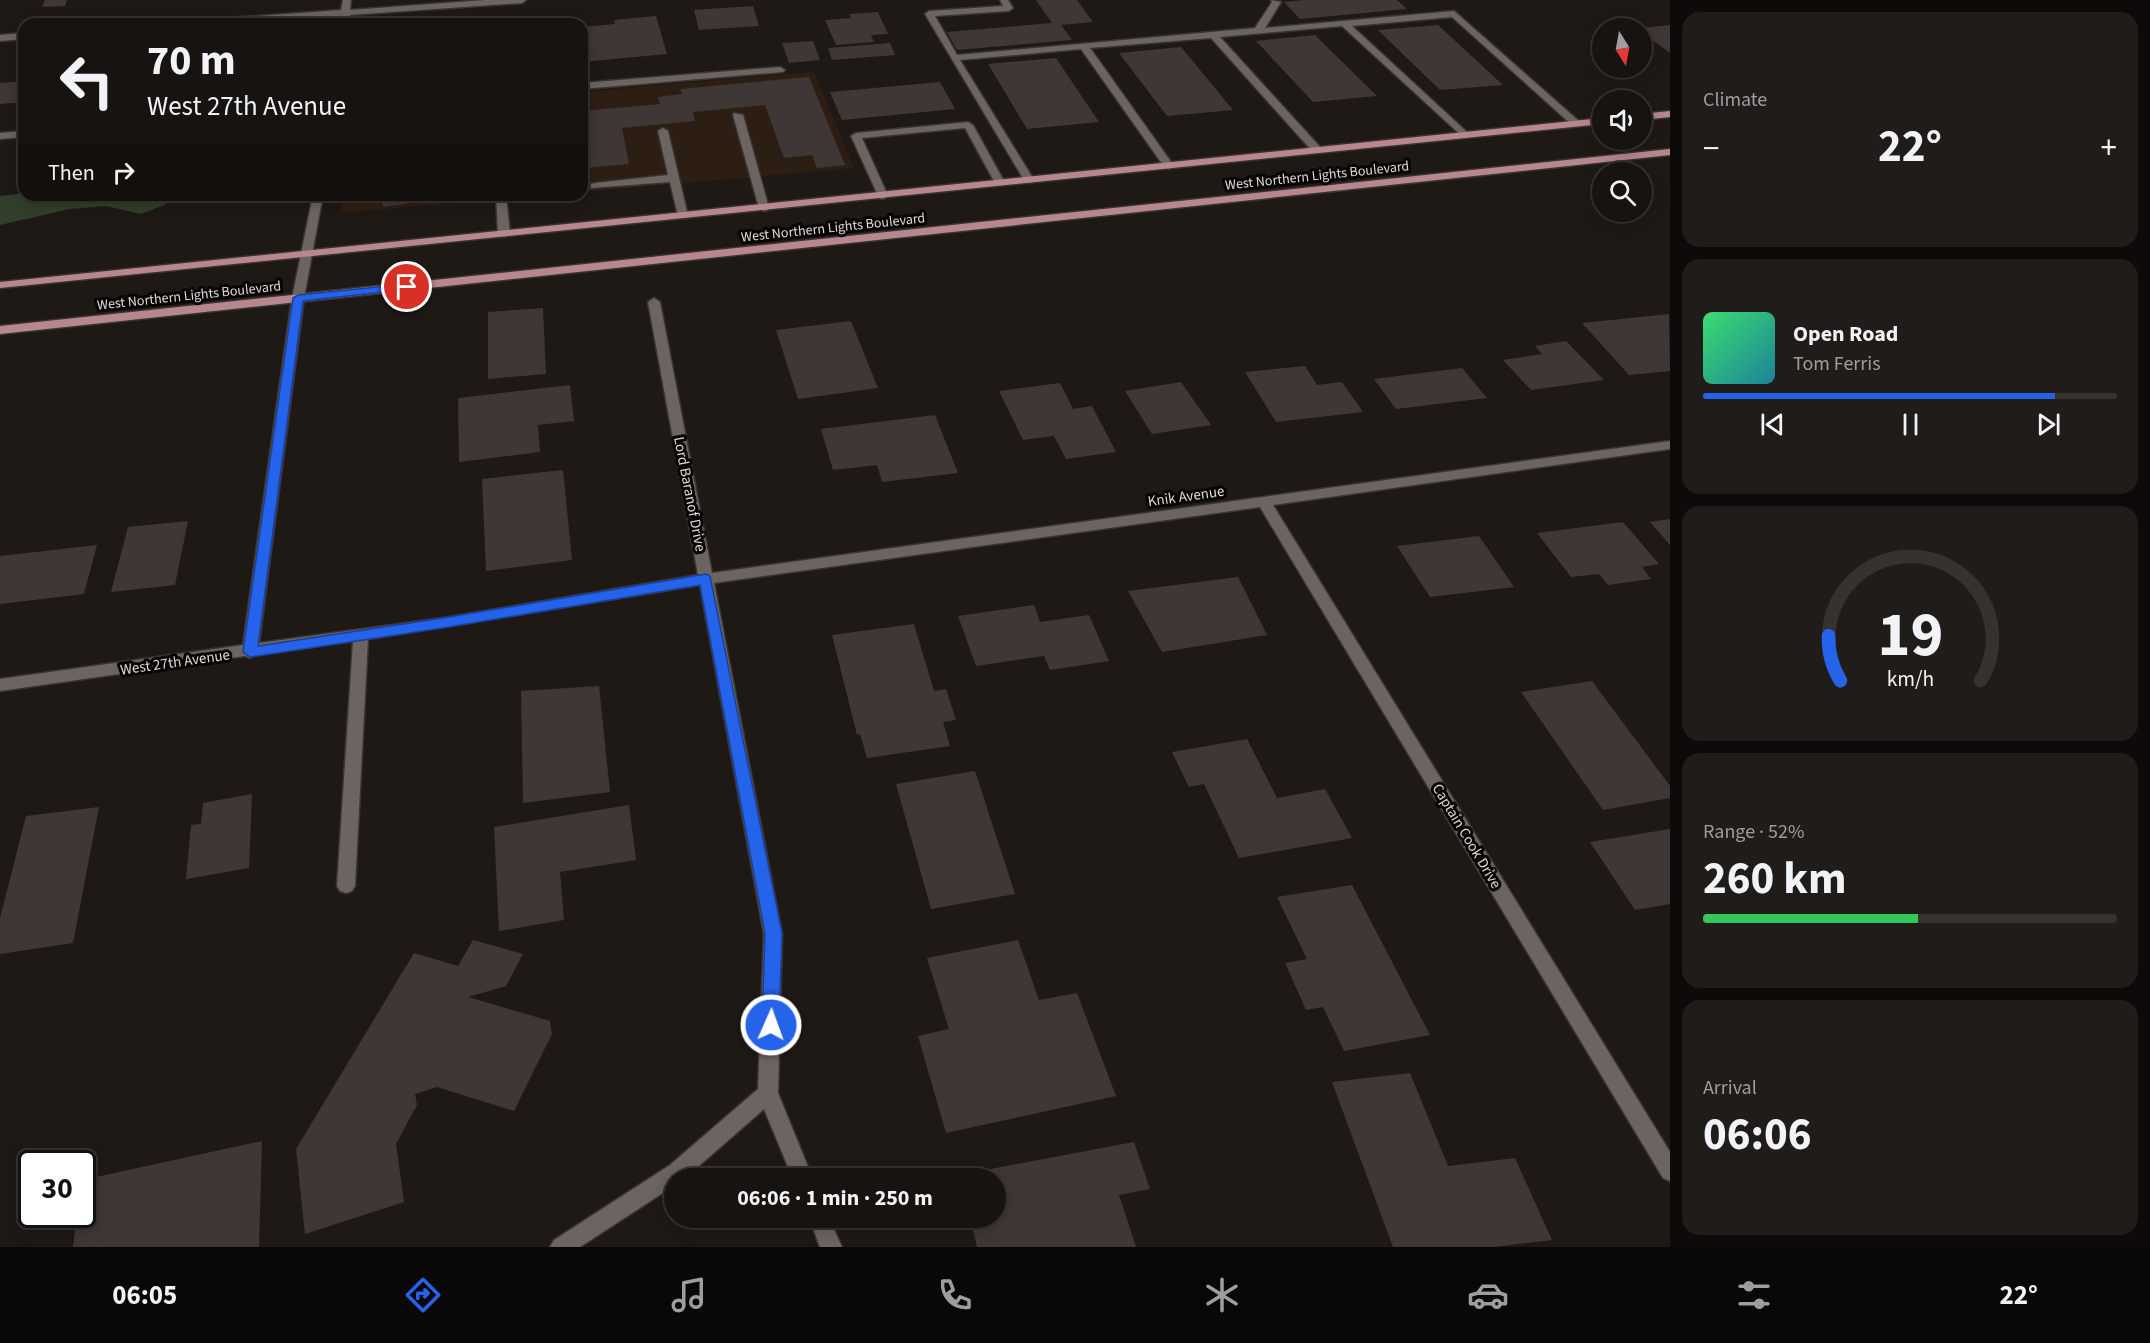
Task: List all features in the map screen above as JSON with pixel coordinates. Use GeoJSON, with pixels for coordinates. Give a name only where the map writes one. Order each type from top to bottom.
{"type":"FeatureCollection","features":[{"type":"Feature","properties":{"kind":"main road"},"geometry":{"type":"LineString","coordinates":[[1652,116],[1670,114]]}},
{"type":"Feature","properties":{"kind":"main road","name":"West Northern Lights Boulevard"},"geometry":{"type":"LineString","coordinates":[[0,285],[1592,122]]}},
{"type":"Feature","properties":{"kind":"main road","name":"West Northern Lights Boulevard"},"geometry":{"type":"LineString","coordinates":[[0,330],[1670,152]]}},
{"type":"Feature","properties":{"kind":"street"},"geometry":{"type":"LineString","coordinates":[[345,18],[347,0]]}},
{"type":"Feature","properties":{"kind":"street"},"geometry":{"type":"LineString","coordinates":[[266,18],[522,0]]}},
{"type":"Feature","properties":{"kind":"street"},"geometry":{"type":"LineString","coordinates":[[1004,0],[1009,8],[929,14],[1029,180]]}},
{"type":"Feature","properties":{"kind":"street"},"geometry":{"type":"LineString","coordinates":[[1258,31],[1276,2],[1275,0]]}},
{"type":"Feature","properties":{"kind":"street"},"geometry":{"type":"LineString","coordinates":[[954,58],[1454,14],[1576,123]]}},
{"type":"Feature","properties":{"kind":"street"},"geometry":{"type":"LineString","coordinates":[[1344,23],[1464,135]]}},
{"type":"Feature","properties":{"kind":"street"},"geometry":{"type":"LineString","coordinates":[[1213,35],[1317,150]]}},
{"type":"Feature","properties":{"kind":"street"},"geometry":{"type":"LineString","coordinates":[[0,38],[18,36]]}},
{"type":"Feature","properties":{"kind":"street"},"geometry":{"type":"LineString","coordinates":[[1084,46],[1169,166]]}},
{"type":"Feature","properties":{"kind":"street"},"geometry":{"type":"LineString","coordinates":[[588,86],[780,70]]}},
{"type":"Feature","properties":{"kind":"street"},"geometry":{"type":"LineString","coordinates":[[738,116],[764,208]]}},
{"type":"Feature","properties":{"kind":"street"},"geometry":{"type":"LineString","coordinates":[[883,196],[856,136],[968,125],[1000,183]]}},
{"type":"Feature","properties":{"kind":"street"},"geometry":{"type":"LineString","coordinates":[[663,131],[683,216]]}},
{"type":"Feature","properties":{"kind":"street"},"geometry":{"type":"LineString","coordinates":[[0,136],[18,134]]}},
{"type":"Feature","properties":{"kind":"street"},"geometry":{"type":"LineString","coordinates":[[596,186],[674,178]]}},
{"type":"Feature","properties":{"kind":"street"},"geometry":{"type":"LineString","coordinates":[[250,652],[298,298],[317,201]]}},
{"type":"Feature","properties":{"kind":"street"},"geometry":{"type":"LineString","coordinates":[[501,201],[504,234]]}},
{"type":"Feature","properties":{"kind":"street","name":"Lord Baranof Drive"},"geometry":{"type":"LineString","coordinates":[[654,302],[773,933],[768,1093],[799,1168]]}},
{"type":"Feature","properties":{"kind":"street","name":"Knik Avenue"},"geometry":{"type":"LineString","coordinates":[[706,579],[1670,445]]}},
{"type":"Feature","properties":{"kind":"street","name":"Captain Cook Drive"},"geometry":{"type":"LineString","coordinates":[[1264,502],[1670,1171]]}},
{"type":"Feature","properties":{"kind":"street","name":"West 27th Avenue"},"geometry":{"type":"LineString","coordinates":[[0,685],[361,636],[706,579]]}},
{"type":"Feature","properties":{"kind":"street"},"geometry":{"type":"LineString","coordinates":[[346,886],[361,636]]}},
{"type":"Feature","properties":{"kind":"street"},"geometry":{"type":"LineString","coordinates":[[561,1247],[677,1172],[768,1093]]}},
{"type":"Feature","properties":{"kind":"street"},"geometry":{"type":"LineString","coordinates":[[823,1228],[831,1247]]}},
{"type":"Feature","properties":{"kind":"shaded area"},"geometry":{"type":"Polygon","coordinates":[[[814,72],[854,168],[588,191],[588,91],[814,72]]]}},
{"type":"Feature","properties":{"kind":"shaded area"},"geometry":{"type":"Polygon","coordinates":[[[342,201],[476,201],[340,213],[342,201]]]}},
{"type":"Feature","properties":{"kind":"green space"},"geometry":{"type":"Polygon","coordinates":[[[18,194],[18,201],[169,201],[141,214],[106,206],[70,209],[0,225],[0,196],[18,194]]]}},
{"type":"Feature","properties":{"kind":"building"},"geometry":{"type":"Polygon","coordinates":[[[45,0],[67,0],[65,6],[42,7],[45,0]]]}},
{"type":"Feature","properties":{"kind":"building"},"geometry":{"type":"Polygon","coordinates":[[[1036,0],[1077,0],[1093,22],[1061,25],[1072,40],[957,50],[947,32],[1052,23],[1036,0]]]}},
{"type":"Feature","properties":{"kind":"building"},"geometry":{"type":"Polygon","coordinates":[[[1397,0],[1407,9],[1300,19],[1284,2],[1397,0]]]}},
{"type":"Feature","properties":{"kind":"building"},"geometry":{"type":"Polygon","coordinates":[[[753,6],[759,26],[699,30],[694,10],[753,6]]]}},
{"type":"Feature","properties":{"kind":"building"},"geometry":{"type":"Polygon","coordinates":[[[878,12],[888,34],[871,35],[874,42],[836,45],[825,20],[851,18],[849,14],[878,12]]]}},
{"type":"Feature","properties":{"kind":"building"},"geometry":{"type":"Polygon","coordinates":[[[656,16],[667,54],[588,61],[588,26],[615,24],[614,20],[656,16]]]}},
{"type":"Feature","properties":{"kind":"building"},"geometry":{"type":"Polygon","coordinates":[[[1438,25],[1503,85],[1440,90],[1378,30],[1438,25]]]}},
{"type":"Feature","properties":{"kind":"building"},"geometry":{"type":"Polygon","coordinates":[[[1670,25],[1670,53],[1652,40],[1652,27],[1670,25]]]}},
{"type":"Feature","properties":{"kind":"building"},"geometry":{"type":"Polygon","coordinates":[[[1315,35],[1377,96],[1313,102],[1256,41],[1315,35]]]}},
{"type":"Feature","properties":{"kind":"building"},"geometry":{"type":"Polygon","coordinates":[[[813,41],[820,60],[789,63],[782,43],[813,41]]]}},
{"type":"Feature","properties":{"kind":"building"},"geometry":{"type":"Polygon","coordinates":[[[890,43],[895,55],[832,60],[828,48],[890,43]]]}},
{"type":"Feature","properties":{"kind":"building"},"geometry":{"type":"Polygon","coordinates":[[[1181,47],[1233,110],[1167,116],[1119,53],[1181,47]]]}},
{"type":"Feature","properties":{"kind":"building"},"geometry":{"type":"Polygon","coordinates":[[[1056,58],[1099,122],[1027,129],[988,64],[1056,58]]]}},
{"type":"Feature","properties":{"kind":"building"},"geometry":{"type":"Polygon","coordinates":[[[809,77],[845,165],[817,168],[812,155],[784,158],[765,105],[693,112],[695,121],[622,128],[629,164],[588,168],[588,110],[660,104],[658,97],[682,94],[680,89],[809,77]]]}},
{"type":"Feature","properties":{"kind":"building"},"geometry":{"type":"Polygon","coordinates":[[[18,82],[18,102],[0,104],[0,83],[18,82]]]}},
{"type":"Feature","properties":{"kind":"building"},"geometry":{"type":"Polygon","coordinates":[[[940,82],[955,109],[842,120],[830,92],[940,82]]]}},
{"type":"Feature","properties":{"kind":"building"},"geometry":{"type":"Polygon","coordinates":[[[383,201],[424,201],[383,207],[383,201]]]}},
{"type":"Feature","properties":{"kind":"building"},"geometry":{"type":"Polygon","coordinates":[[[543,308],[546,374],[488,379],[488,312],[543,308]]]}},
{"type":"Feature","properties":{"kind":"building"},"geometry":{"type":"Polygon","coordinates":[[[1669,314],[1670,371],[1629,375],[1582,323],[1669,314]]]}},
{"type":"Feature","properties":{"kind":"building"},"geometry":{"type":"Polygon","coordinates":[[[851,321],[878,388],[798,399],[776,330],[851,321]]]}},
{"type":"Feature","properties":{"kind":"building"},"geometry":{"type":"Polygon","coordinates":[[[1566,341],[1604,380],[1531,390],[1503,360],[1542,354],[1535,346],[1566,341]]]}},
{"type":"Feature","properties":{"kind":"building"},"geometry":{"type":"Polygon","coordinates":[[[1305,366],[1317,385],[1342,382],[1363,412],[1276,422],[1245,372],[1305,366]]]}},
{"type":"Feature","properties":{"kind":"building"},"geometry":{"type":"Polygon","coordinates":[[[1462,368],[1487,398],[1396,409],[1374,379],[1462,368]]]}},
{"type":"Feature","properties":{"kind":"building"},"geometry":{"type":"Polygon","coordinates":[[[1181,382],[1211,425],[1152,434],[1125,391],[1181,382]]]}},
{"type":"Feature","properties":{"kind":"building"},"geometry":{"type":"Polygon","coordinates":[[[1060,383],[1073,409],[1092,406],[1116,452],[1066,459],[1054,436],[1023,440],[999,391],[1060,383]]]}},
{"type":"Feature","properties":{"kind":"building"},"geometry":{"type":"Polygon","coordinates":[[[570,385],[574,421],[538,425],[540,452],[459,462],[458,398],[570,385]]]}},
{"type":"Feature","properties":{"kind":"building"},"geometry":{"type":"Polygon","coordinates":[[[935,415],[958,473],[882,482],[877,465],[833,470],[821,429],[935,415]]]}},
{"type":"Feature","properties":{"kind":"building"},"geometry":{"type":"Polygon","coordinates":[[[563,470],[572,560],[486,571],[482,479],[563,470]]]}},
{"type":"Feature","properties":{"kind":"building"},"geometry":{"type":"Polygon","coordinates":[[[1670,519],[1670,545],[1650,522],[1670,519]]]}},
{"type":"Feature","properties":{"kind":"building"},"geometry":{"type":"Polygon","coordinates":[[[188,521],[175,585],[111,592],[128,527],[188,521]]]}},
{"type":"Feature","properties":{"kind":"building"},"geometry":{"type":"Polygon","coordinates":[[[1623,522],[1659,564],[1642,567],[1651,579],[1608,585],[1599,574],[1571,577],[1537,533],[1623,522]]]}},
{"type":"Feature","properties":{"kind":"building"},"geometry":{"type":"Polygon","coordinates":[[[1479,536],[1514,587],[1430,597],[1397,546],[1479,536]]]}},
{"type":"Feature","properties":{"kind":"building"},"geometry":{"type":"Polygon","coordinates":[[[97,545],[84,594],[0,604],[0,556],[97,545]]]}},
{"type":"Feature","properties":{"kind":"building"},"geometry":{"type":"Polygon","coordinates":[[[1238,577],[1267,635],[1162,652],[1128,591],[1238,577]]]}},
{"type":"Feature","properties":{"kind":"building"},"geometry":{"type":"Polygon","coordinates":[[[1034,605],[1040,622],[1089,615],[1109,661],[1050,670],[1044,656],[976,666],[958,616],[1034,605]]]}},
{"type":"Feature","properties":{"kind":"building"},"geometry":{"type":"Polygon","coordinates":[[[914,624],[934,691],[946,689],[956,720],[943,722],[950,746],[867,758],[860,734],[857,735],[832,635],[914,624]]]}},
{"type":"Feature","properties":{"kind":"building"},"geometry":{"type":"Polygon","coordinates":[[[1592,681],[1670,786],[1670,798],[1603,810],[1521,692],[1592,681]]]}},
{"type":"Feature","properties":{"kind":"building"},"geometry":{"type":"Polygon","coordinates":[[[599,686],[610,792],[523,803],[521,691],[599,686]]]}},
{"type":"Feature","properties":{"kind":"building"},"geometry":{"type":"Polygon","coordinates":[[[1247,739],[1277,798],[1325,789],[1352,838],[1239,858],[1204,784],[1189,787],[1172,752],[1247,739]]]}},
{"type":"Feature","properties":{"kind":"building"},"geometry":{"type":"Polygon","coordinates":[[[975,771],[1015,894],[931,909],[896,784],[975,771]]]}},
{"type":"Feature","properties":{"kind":"building"},"geometry":{"type":"Polygon","coordinates":[[[252,794],[249,868],[186,879],[191,825],[201,824],[203,803],[252,794]]]}},
{"type":"Feature","properties":{"kind":"building"},"geometry":{"type":"Polygon","coordinates":[[[629,805],[636,860],[560,872],[564,920],[499,931],[494,827],[629,805]]]}},
{"type":"Feature","properties":{"kind":"building"},"geometry":{"type":"Polygon","coordinates":[[[99,807],[73,943],[0,954],[0,918],[26,816],[99,807]]]}},
{"type":"Feature","properties":{"kind":"building"},"geometry":{"type":"Polygon","coordinates":[[[1670,829],[1670,904],[1635,910],[1590,842],[1670,829]]]}},
{"type":"Feature","properties":{"kind":"building"},"geometry":{"type":"Polygon","coordinates":[[[1352,885],[1430,1035],[1344,1051],[1323,1007],[1306,1010],[1285,963],[1307,959],[1277,897],[1352,885]]]}},
{"type":"Feature","properties":{"kind":"building"},"geometry":{"type":"Polygon","coordinates":[[[473,940],[523,954],[506,986],[468,997],[550,1021],[552,1034],[514,1111],[437,1087],[415,1094],[417,1105],[396,1144],[404,1202],[305,1234],[296,1149],[414,953],[458,966],[473,940]]]}},
{"type":"Feature","properties":{"kind":"building"},"geometry":{"type":"Polygon","coordinates":[[[1018,940],[1039,1000],[1077,993],[1116,1096],[946,1133],[918,1036],[949,1029],[927,958],[1018,940]]]}},
{"type":"Feature","properties":{"kind":"building"},"geometry":{"type":"Polygon","coordinates":[[[1410,1073],[1448,1166],[1515,1158],[1552,1240],[1493,1247],[1393,1247],[1332,1082],[1410,1073]]]}},
{"type":"Feature","properties":{"kind":"building"},"geometry":{"type":"Polygon","coordinates":[[[262,1141],[259,1247],[73,1247],[75,1228],[96,1228],[96,1177],[262,1141]]]}},
{"type":"Feature","properties":{"kind":"building"},"geometry":{"type":"Polygon","coordinates":[[[1134,1142],[1150,1189],[1119,1195],[1136,1247],[977,1247],[972,1228],[1006,1228],[1006,1168],[996,1168],[1134,1142]]]}},
{"type":"Feature","properties":{"kind":"route"},"geometry":{"type":"LineString","coordinates":[[407,287],[298,298],[250,652],[443,623],[706,579],[773,933],[771,1025]]}}]}
